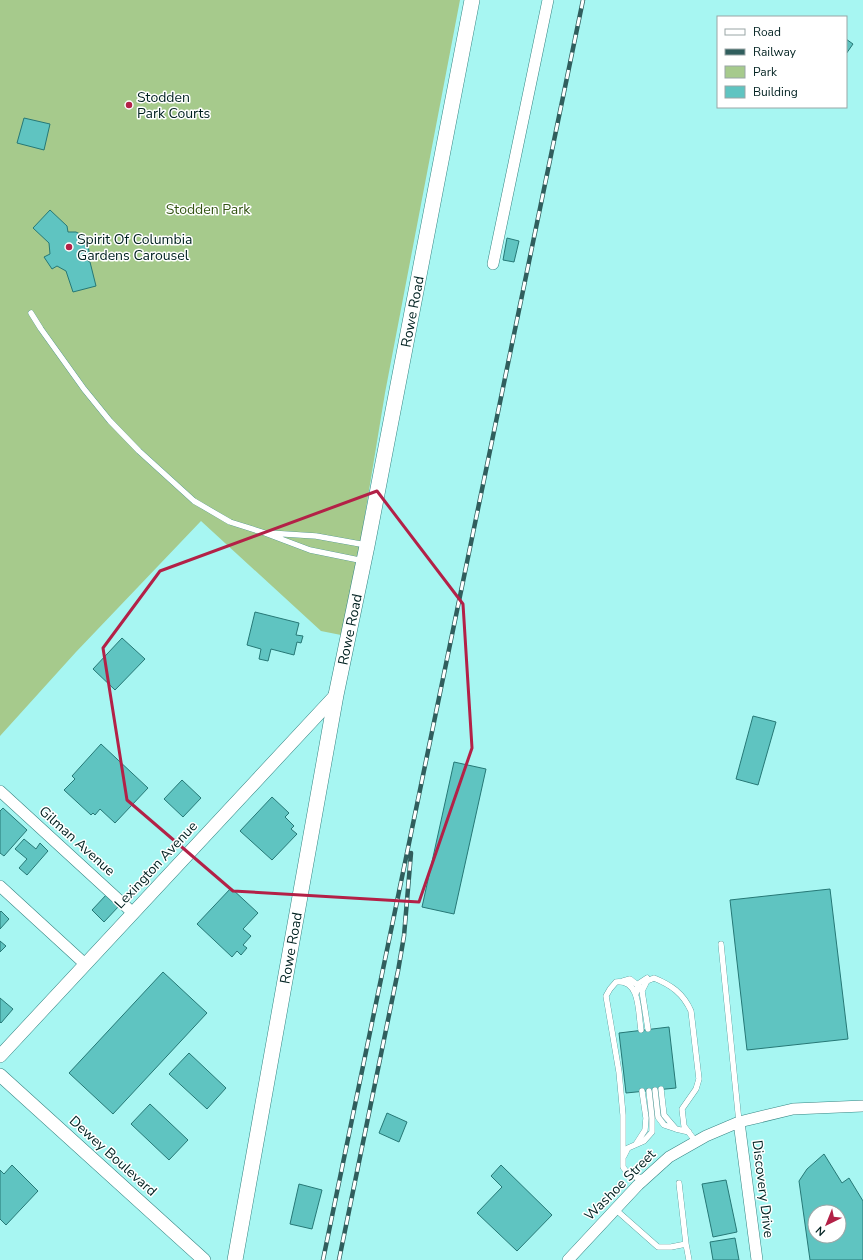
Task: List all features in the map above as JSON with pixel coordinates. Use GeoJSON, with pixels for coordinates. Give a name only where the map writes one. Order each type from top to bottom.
{"type":"FeatureCollection","features":[{"type":"Feature","properties":{"kind":"main road","name":"Rowe Road"},"geometry":{"type":"LineString","coordinates":[[235,1260],[336,695],[367,546],[472,0]]}},
{"type":"Feature","properties":{"kind":"street"},"geometry":{"type":"LineString","coordinates":[[492,264],[548,0]]}},
{"type":"Feature","properties":{"kind":"street","name":"Lexington Avenue"},"geometry":{"type":"LineString","coordinates":[[0,1056],[336,695]]}},
{"type":"Feature","properties":{"kind":"street","name":"Gilman Avenue"},"geometry":{"type":"LineString","coordinates":[[0,791],[133,913]]}},
{"type":"Feature","properties":{"kind":"street"},"geometry":{"type":"LineString","coordinates":[[0,886],[85,964]]}},
{"type":"Feature","properties":{"kind":"street","name":"Dewey Boulevard"},"geometry":{"type":"LineString","coordinates":[[0,1075],[198,1257]]}},
{"type":"Feature","properties":{"kind":"street","name":"Washoe Street"},"geometry":{"type":"LineString","coordinates":[[568,1260],[615,1209],[669,1157],[706,1136],[739,1122],[793,1109],[863,1106]]}},
{"type":"Feature","properties":{"kind":"street","name":"Discovery Drive"},"geometry":{"type":"LineString","coordinates":[[739,1122],[757,1260]]}},
{"type":"Feature","properties":{"kind":"lane"},"geometry":{"type":"LineString","coordinates":[[31,313],[84,389],[110,421],[139,451],[194,501],[230,522],[310,550],[364,561]]}},
{"type":"Feature","properties":{"kind":"lane"},"geometry":{"type":"LineString","coordinates":[[265,533],[288,533],[316,536],[367,546]]}},
{"type":"Feature","properties":{"kind":"lane"},"geometry":{"type":"LineString","coordinates":[[721,944],[739,1122]]}},
{"type":"Feature","properties":{"kind":"lane"},"geometry":{"type":"LineString","coordinates":[[641,1030],[636,994],[638,984],[646,978],[654,978],[677,989],[687,1001],[690,1011],[699,1079],[696,1089],[682,1109],[684,1126],[696,1142]]}},
{"type":"Feature","properties":{"kind":"lane"},"geometry":{"type":"LineString","coordinates":[[642,990],[647,981],[654,978]]}},
{"type":"Feature","properties":{"kind":"lane"},"geometry":{"type":"LineString","coordinates":[[647,1177],[638,1178],[629,1175],[623,1167],[623,1115],[619,1072],[606,996],[610,988],[616,982],[630,979],[638,984],[642,990],[648,1029]]}},
{"type":"Feature","properties":{"kind":"lane"},"geometry":{"type":"LineString","coordinates":[[623,981],[632,987],[636,994]]}},
{"type":"Feature","properties":{"kind":"lane"},"geometry":{"type":"LineString","coordinates":[[661,1089],[664,1116],[676,1128]]}},
{"type":"Feature","properties":{"kind":"lane"},"geometry":{"type":"LineString","coordinates":[[623,1157],[628,1148],[644,1141],[652,1132],[652,1090],[658,1117],[664,1125],[689,1132]]}},
{"type":"Feature","properties":{"kind":"lane"},"geometry":{"type":"LineString","coordinates":[[636,1144],[645,1130],[646,1118],[642,1091]]}},
{"type":"Feature","properties":{"kind":"lane"},"geometry":{"type":"LineString","coordinates":[[679,1183],[689,1260]]}},
{"type":"Feature","properties":{"kind":"lane"},"geometry":{"type":"LineString","coordinates":[[615,1209],[658,1247],[671,1247],[686,1244]]}},
{"type":"Feature","properties":{"kind":"highlighted area"},"geometry":{"type":"Polygon","coordinates":[[[377,491],[463,604],[472,748],[419,902],[233,891],[127,800],[103,648],[160,571],[377,491]]]}},
{"type":"Feature","properties":{"kind":"green space","name":"Stodden Park"},"geometry":{"type":"Polygon","coordinates":[[[0,0],[460,0],[385,393],[362,533],[341,635],[321,631],[201,521],[76,652],[0,736],[0,0]]]}},
{"type":"Feature","properties":{"kind":"building"},"geometry":{"type":"Polygon","coordinates":[[[847,40],[853,44],[847,53],[847,40]]]}},
{"type":"Feature","properties":{"kind":"building"},"geometry":{"type":"Polygon","coordinates":[[[24,118],[50,124],[44,150],[17,143],[24,118]]]}},
{"type":"Feature","properties":{"kind":"building","name":"Spirit Of Columbia Gardens Carousel"},"geometry":{"type":"Polygon","coordinates":[[[50,210],[67,226],[68,232],[76,232],[84,236],[88,243],[89,252],[85,259],[90,262],[96,286],[73,292],[66,271],[57,266],[52,269],[44,257],[50,254],[49,243],[33,228],[50,210]]]}},
{"type":"Feature","properties":{"kind":"building"},"geometry":{"type":"Polygon","coordinates":[[[507,238],[519,241],[514,262],[503,260],[507,238]]]}},
{"type":"Feature","properties":{"kind":"building"},"geometry":{"type":"Polygon","coordinates":[[[255,612],[299,623],[296,635],[303,636],[301,643],[297,642],[294,655],[271,649],[268,661],[259,659],[261,649],[247,645],[255,612]]]}},
{"type":"Feature","properties":{"kind":"building"},"geometry":{"type":"Polygon","coordinates":[[[122,638],[145,659],[115,690],[93,669],[122,638]]]}},
{"type":"Feature","properties":{"kind":"building"},"geometry":{"type":"Polygon","coordinates":[[[753,716],[776,722],[758,785],[736,779],[753,716]]]}},
{"type":"Feature","properties":{"kind":"building"},"geometry":{"type":"Polygon","coordinates":[[[101,744],[148,788],[115,823],[100,809],[95,815],[93,813],[91,815],[64,790],[75,779],[72,776],[101,744]]]}},
{"type":"Feature","properties":{"kind":"building"},"geometry":{"type":"Polygon","coordinates":[[[454,762],[486,769],[454,914],[422,907],[454,762]]]}},
{"type":"Feature","properties":{"kind":"building"},"geometry":{"type":"Polygon","coordinates":[[[182,780],[201,798],[183,817],[164,799],[182,780]]]}},
{"type":"Feature","properties":{"kind":"building"},"geometry":{"type":"Polygon","coordinates":[[[272,797],[289,813],[285,817],[294,826],[291,829],[297,834],[272,860],[240,831],[272,797]]]}},
{"type":"Feature","properties":{"kind":"building"},"geometry":{"type":"Polygon","coordinates":[[[3,808],[27,830],[4,856],[0,853],[0,811],[3,808]]]}},
{"type":"Feature","properties":{"kind":"building"},"geometry":{"type":"Polygon","coordinates":[[[24,839],[36,849],[40,843],[48,851],[27,875],[19,868],[27,859],[15,849],[24,839]]]}},
{"type":"Feature","properties":{"kind":"building"},"geometry":{"type":"Polygon","coordinates":[[[231,888],[258,913],[243,929],[251,936],[243,945],[247,948],[241,955],[237,951],[232,957],[197,924],[231,888]]]}},
{"type":"Feature","properties":{"kind":"building"},"geometry":{"type":"Polygon","coordinates":[[[830,889],[848,1039],[747,1050],[730,900],[830,889]]]}},
{"type":"Feature","properties":{"kind":"building"},"geometry":{"type":"Polygon","coordinates":[[[107,894],[119,906],[104,922],[92,910],[107,894]]]}},
{"type":"Feature","properties":{"kind":"building"},"geometry":{"type":"Polygon","coordinates":[[[1,911],[9,919],[0,929],[0,912],[1,911]]]}},
{"type":"Feature","properties":{"kind":"building"},"geometry":{"type":"Polygon","coordinates":[[[0,941],[6,946],[0,952],[0,941]]]}},
{"type":"Feature","properties":{"kind":"building"},"geometry":{"type":"Polygon","coordinates":[[[163,972],[207,1013],[113,1114],[69,1073],[163,972]]]}},
{"type":"Feature","properties":{"kind":"building"},"geometry":{"type":"Polygon","coordinates":[[[0,998],[13,1009],[1,1023],[0,1022],[0,998]]]}},
{"type":"Feature","properties":{"kind":"building"},"geometry":{"type":"Polygon","coordinates":[[[669,1027],[676,1088],[626,1093],[619,1033],[669,1027]]]}},
{"type":"Feature","properties":{"kind":"building"},"geometry":{"type":"Polygon","coordinates":[[[189,1053],[226,1088],[207,1109],[169,1074],[189,1053]]]}},
{"type":"Feature","properties":{"kind":"building"},"geometry":{"type":"Polygon","coordinates":[[[150,1104],[188,1140],[169,1160],[131,1124],[150,1104]]]}},
{"type":"Feature","properties":{"kind":"building"},"geometry":{"type":"Polygon","coordinates":[[[387,1113],[407,1122],[399,1142],[379,1133],[387,1113]]]}},
{"type":"Feature","properties":{"kind":"building"},"geometry":{"type":"Polygon","coordinates":[[[824,1154],[842,1183],[849,1178],[863,1201],[863,1260],[810,1260],[808,1244],[847,1244],[847,1204],[807,1204],[807,1238],[799,1181],[807,1169],[824,1154]]]}},
{"type":"Feature","properties":{"kind":"building"},"geometry":{"type":"Polygon","coordinates":[[[12,1165],[38,1191],[6,1225],[0,1219],[0,1170],[4,1174],[12,1165]]]}},
{"type":"Feature","properties":{"kind":"building"},"geometry":{"type":"Polygon","coordinates":[[[501,1165],[552,1215],[517,1251],[477,1213],[502,1187],[491,1176],[501,1165]]]}},
{"type":"Feature","properties":{"kind":"building"},"geometry":{"type":"Polygon","coordinates":[[[726,1180],[737,1232],[713,1237],[702,1184],[726,1180]]]}},
{"type":"Feature","properties":{"kind":"building"},"geometry":{"type":"Polygon","coordinates":[[[299,1184],[322,1190],[312,1229],[290,1224],[299,1184]]]}},
{"type":"Feature","properties":{"kind":"building"},"geometry":{"type":"Polygon","coordinates":[[[735,1238],[739,1260],[713,1260],[710,1242],[735,1238]]]}},
{"type":"Feature","properties":{"kind":"railway"},"geometry":{"type":"LineString","coordinates":[[323,1260],[583,0]]}},
{"type":"Feature","properties":{"kind":"railway"},"geometry":{"type":"LineString","coordinates":[[339,1260],[398,971],[404,936],[411,853]]}},
{"type":"Feature","properties":{"kind":"place","name":"Stodden Park Courts"},"geometry":{"type":"Point","coordinates":[129,105]}},
{"type":"Feature","properties":{"kind":"place","name":"Spirit Of Columbia Gardens Carousel"},"geometry":{"type":"Point","coordinates":[69,247]}}]}
